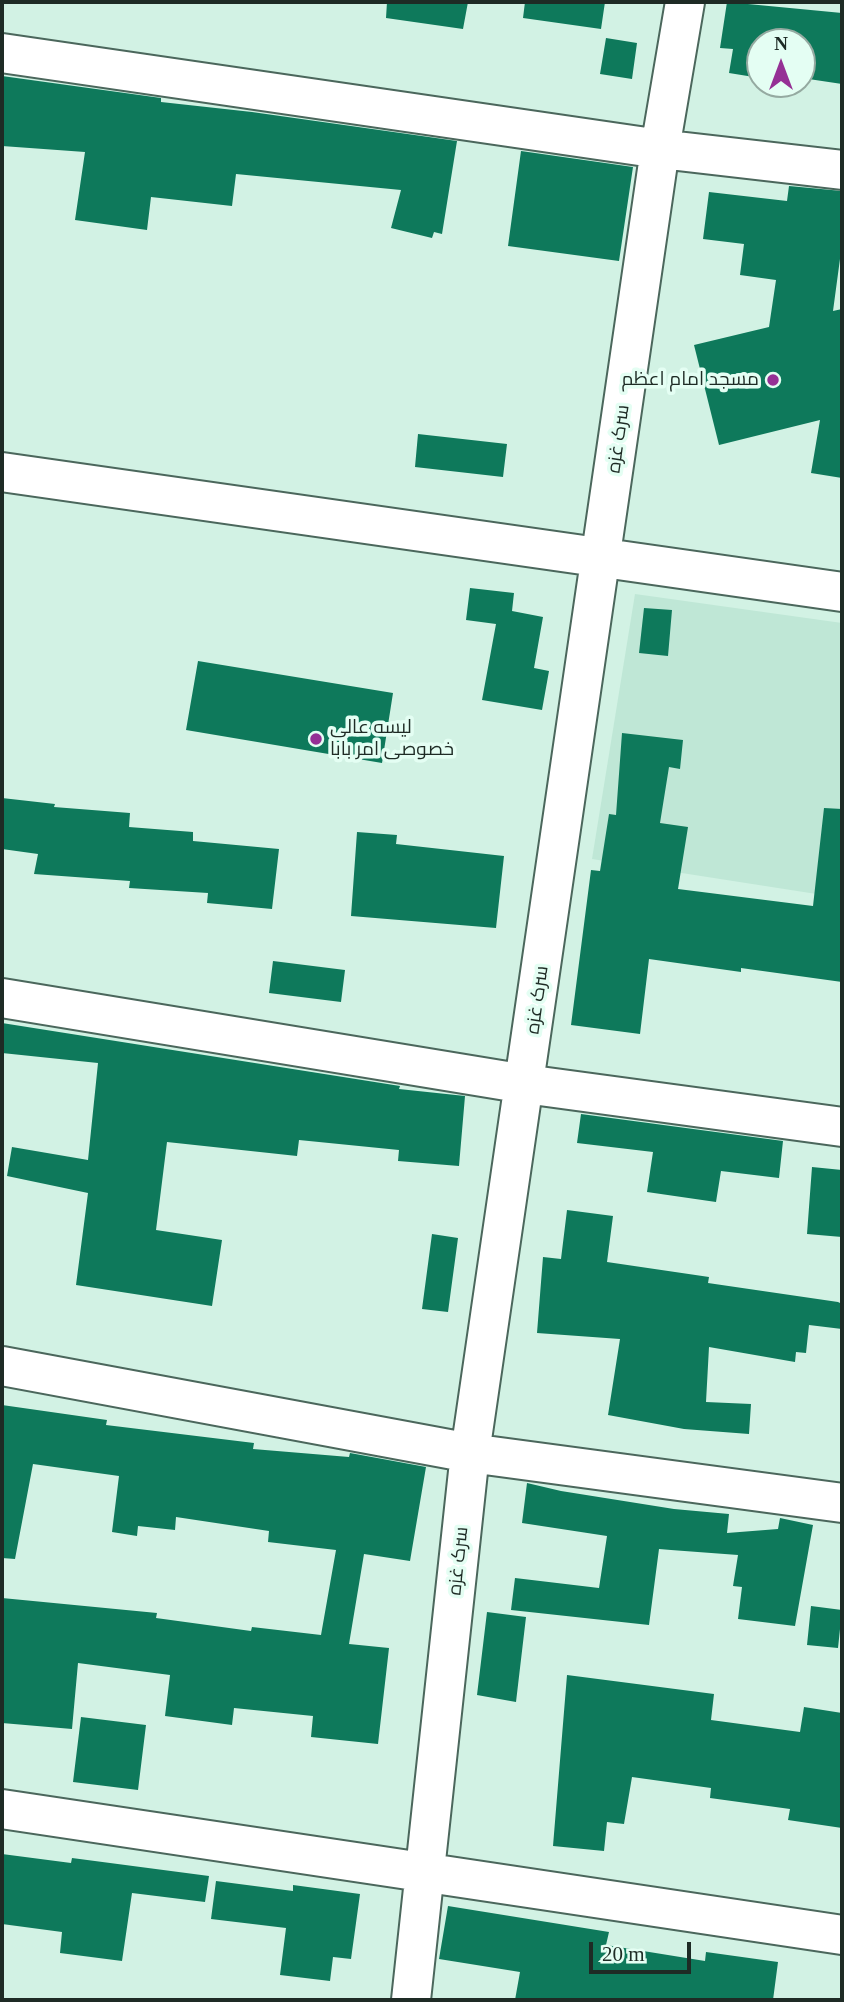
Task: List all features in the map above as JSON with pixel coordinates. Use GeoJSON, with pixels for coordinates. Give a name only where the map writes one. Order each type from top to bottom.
{"type":"FeatureCollection","features":[{"type":"Feature","properties":{"kind":"street","name":"سرک غزه"},"geometry":{"type":"LineString","coordinates":[[411,2000],[470,1453],[603,558],[660,149],[685,2]]}},
{"type":"Feature","properties":{"kind":"street"},"geometry":{"type":"LineString","coordinates":[[2,53],[660,149],[842,170]]}},
{"type":"Feature","properties":{"kind":"street"},"geometry":{"type":"LineString","coordinates":[[2,472],[842,592]]}},
{"type":"Feature","properties":{"kind":"street"},"geometry":{"type":"LineString","coordinates":[[2,998],[525,1084],[842,1127]]}},
{"type":"Feature","properties":{"kind":"street"},"geometry":{"type":"LineString","coordinates":[[2,1366],[470,1453],[842,1503]]}},
{"type":"Feature","properties":{"kind":"street"},"geometry":{"type":"LineString","coordinates":[[2,1809],[842,1935]]}},
{"type":"Feature","properties":{"kind":"shaded area"},"geometry":{"type":"Polygon","coordinates":[[[635,594],[842,623],[842,898],[592,859],[635,594]]]}},
{"type":"Feature","properties":{"kind":"building"},"geometry":{"type":"Polygon","coordinates":[[[387,2],[468,2],[463,29],[386,18],[387,2]]]}},
{"type":"Feature","properties":{"kind":"building"},"geometry":{"type":"Polygon","coordinates":[[[525,2],[605,2],[601,29],[523,18],[525,2]]]}},
{"type":"Feature","properties":{"kind":"building"},"geometry":{"type":"Polygon","coordinates":[[[727,2],[842,13],[842,84],[816,80],[816,28],[746,28],[746,76],[729,73],[733,49],[720,48],[727,2]]]}},
{"type":"Feature","properties":{"kind":"building"},"geometry":{"type":"Polygon","coordinates":[[[606,38],[637,43],[632,79],[600,74],[606,38]]]}},
{"type":"Feature","properties":{"kind":"building"},"geometry":{"type":"Polygon","coordinates":[[[2,76],[161,98],[161,102],[457,141],[442,234],[434,232],[432,238],[391,228],[401,190],[236,174],[232,206],[151,197],[147,230],[75,220],[85,152],[2,146],[2,76]]]}},
{"type":"Feature","properties":{"kind":"building"},"geometry":{"type":"Polygon","coordinates":[[[521,151],[633,167],[619,261],[508,246],[521,151]]]}},
{"type":"Feature","properties":{"kind":"building"},"geometry":{"type":"Polygon","coordinates":[[[789,186],[842,191],[842,244],[833,311],[842,309],[842,478],[811,473],[820,420],[719,445],[694,345],[769,327],[776,280],[740,275],[744,244],[703,239],[709,192],[787,201],[789,186]]]}},
{"type":"Feature","properties":{"kind":"building"},"geometry":{"type":"Polygon","coordinates":[[[418,434],[507,444],[503,477],[415,467],[418,434]]]}},
{"type":"Feature","properties":{"kind":"building"},"geometry":{"type":"Polygon","coordinates":[[[470,588],[514,593],[512,611],[543,617],[534,668],[549,671],[542,710],[482,700],[496,624],[466,620],[470,588]]]}},
{"type":"Feature","properties":{"kind":"building"},"geometry":{"type":"Polygon","coordinates":[[[644,608],[672,610],[668,656],[639,653],[644,608]]]}},
{"type":"Feature","properties":{"kind":"building"},"geometry":{"type":"Polygon","coordinates":[[[198,661],[393,693],[382,763],[186,730],[198,661]]]}},
{"type":"Feature","properties":{"kind":"building"},"geometry":{"type":"Polygon","coordinates":[[[622,733],[683,740],[680,769],[669,767],[660,823],[688,827],[678,889],[813,906],[824,808],[842,809],[842,982],[649,959],[640,1034],[571,1025],[591,870],[600,871],[609,814],[616,815],[622,733]]]}},
{"type":"Feature","properties":{"kind":"building"},"geometry":{"type":"Polygon","coordinates":[[[2,798],[55,804],[54,807],[130,813],[129,827],[193,832],[193,841],[279,849],[272,909],[207,903],[208,893],[129,888],[130,881],[34,874],[38,854],[2,849],[2,798]]]}},
{"type":"Feature","properties":{"kind":"building"},"geometry":{"type":"Polygon","coordinates":[[[357,832],[397,835],[396,844],[504,856],[496,928],[351,916],[357,832]]]}},
{"type":"Feature","properties":{"kind":"building"},"geometry":{"type":"Polygon","coordinates":[[[273,961],[345,970],[341,1002],[269,993],[273,961]]]}},
{"type":"Feature","properties":{"kind":"building"},"geometry":{"type":"Polygon","coordinates":[[[2,1023],[400,1086],[399,1089],[465,1096],[459,1166],[398,1161],[399,1150],[299,1140],[297,1156],[167,1142],[156,1230],[222,1240],[212,1306],[76,1285],[88,1193],[7,1176],[12,1147],[88,1160],[98,1063],[2,1053],[2,1023]]]}},
{"type":"Feature","properties":{"kind":"building"},"geometry":{"type":"Polygon","coordinates":[[[581,1114],[783,1141],[779,1178],[721,1171],[716,1202],[647,1192],[653,1152],[577,1143],[581,1114]]]}},
{"type":"Feature","properties":{"kind":"building"},"geometry":{"type":"Polygon","coordinates":[[[812,1167],[842,1170],[842,1237],[807,1234],[812,1167]]]}},
{"type":"Feature","properties":{"kind":"building"},"geometry":{"type":"Polygon","coordinates":[[[567,1210],[613,1216],[607,1262],[709,1277],[708,1283],[838,1302],[842,1304],[842,1329],[809,1325],[806,1353],[796,1352],[795,1362],[709,1347],[706,1402],[751,1404],[749,1434],[684,1429],[608,1415],[620,1339],[537,1333],[543,1257],[561,1259],[567,1210]]]}},
{"type":"Feature","properties":{"kind":"building"},"geometry":{"type":"Polygon","coordinates":[[[432,1234],[458,1238],[448,1312],[422,1309],[432,1234]]]}},
{"type":"Feature","properties":{"kind":"building"},"geometry":{"type":"Polygon","coordinates":[[[2,1405],[107,1420],[106,1425],[254,1443],[253,1449],[349,1457],[350,1453],[426,1467],[410,1561],[364,1554],[349,1644],[389,1648],[378,1744],[311,1737],[313,1716],[234,1708],[232,1725],[165,1716],[170,1675],[78,1663],[72,1729],[2,1723],[2,1598],[157,1613],[156,1618],[251,1631],[252,1627],[321,1635],[336,1550],[268,1542],[269,1531],[176,1517],[175,1530],[138,1526],[137,1536],[112,1532],[119,1476],[33,1464],[15,1559],[2,1558],[2,1405]]]}},
{"type":"Feature","properties":{"kind":"building"},"geometry":{"type":"Polygon","coordinates":[[[527,1483],[674,1509],[729,1514],[727,1533],[778,1529],[780,1518],[813,1525],[795,1626],[738,1619],[742,1587],[733,1586],[738,1555],[659,1549],[649,1625],[511,1610],[515,1578],[599,1588],[607,1536],[522,1523],[527,1483]]]}},
{"type":"Feature","properties":{"kind":"building"},"geometry":{"type":"Polygon","coordinates":[[[811,1606],[842,1610],[838,1648],[807,1645],[811,1606]]]}},
{"type":"Feature","properties":{"kind":"building"},"geometry":{"type":"Polygon","coordinates":[[[487,1612],[526,1617],[516,1702],[477,1695],[487,1612]]]}},
{"type":"Feature","properties":{"kind":"building"},"geometry":{"type":"Polygon","coordinates":[[[567,1675],[714,1694],[711,1720],[800,1732],[804,1707],[842,1713],[842,1828],[788,1820],[790,1809],[710,1798],[711,1788],[632,1777],[624,1824],[607,1822],[604,1851],[553,1846],[567,1675]]]}},
{"type":"Feature","properties":{"kind":"building"},"geometry":{"type":"Polygon","coordinates":[[[81,1717],[146,1725],[138,1790],[73,1782],[81,1717]]]}},
{"type":"Feature","properties":{"kind":"building"},"geometry":{"type":"Polygon","coordinates":[[[2,1854],[71,1863],[72,1858],[209,1876],[205,1902],[132,1893],[122,1961],[60,1953],[62,1932],[2,1924],[2,1854]]]}},
{"type":"Feature","properties":{"kind":"building"},"geometry":{"type":"Polygon","coordinates":[[[216,1881],[293,1891],[293,1885],[360,1894],[351,1959],[333,1957],[330,1981],[280,1975],[286,1928],[211,1919],[216,1881]]]}},
{"type":"Feature","properties":{"kind":"building"},"geometry":{"type":"Polygon","coordinates":[[[448,1906],[609,1932],[606,1945],[705,1961],[706,1952],[778,1962],[773,2000],[515,2000],[520,1972],[439,1959],[448,1906]]]}},
{"type":"Feature","properties":{"kind":"place","name":"مسجد امام اعظم"},"geometry":{"type":"Point","coordinates":[773,380]}},
{"type":"Feature","properties":{"kind":"place","name":"لیسه عالی خصوصی امر بابا"},"geometry":{"type":"Point","coordinates":[316,739]}}]}
